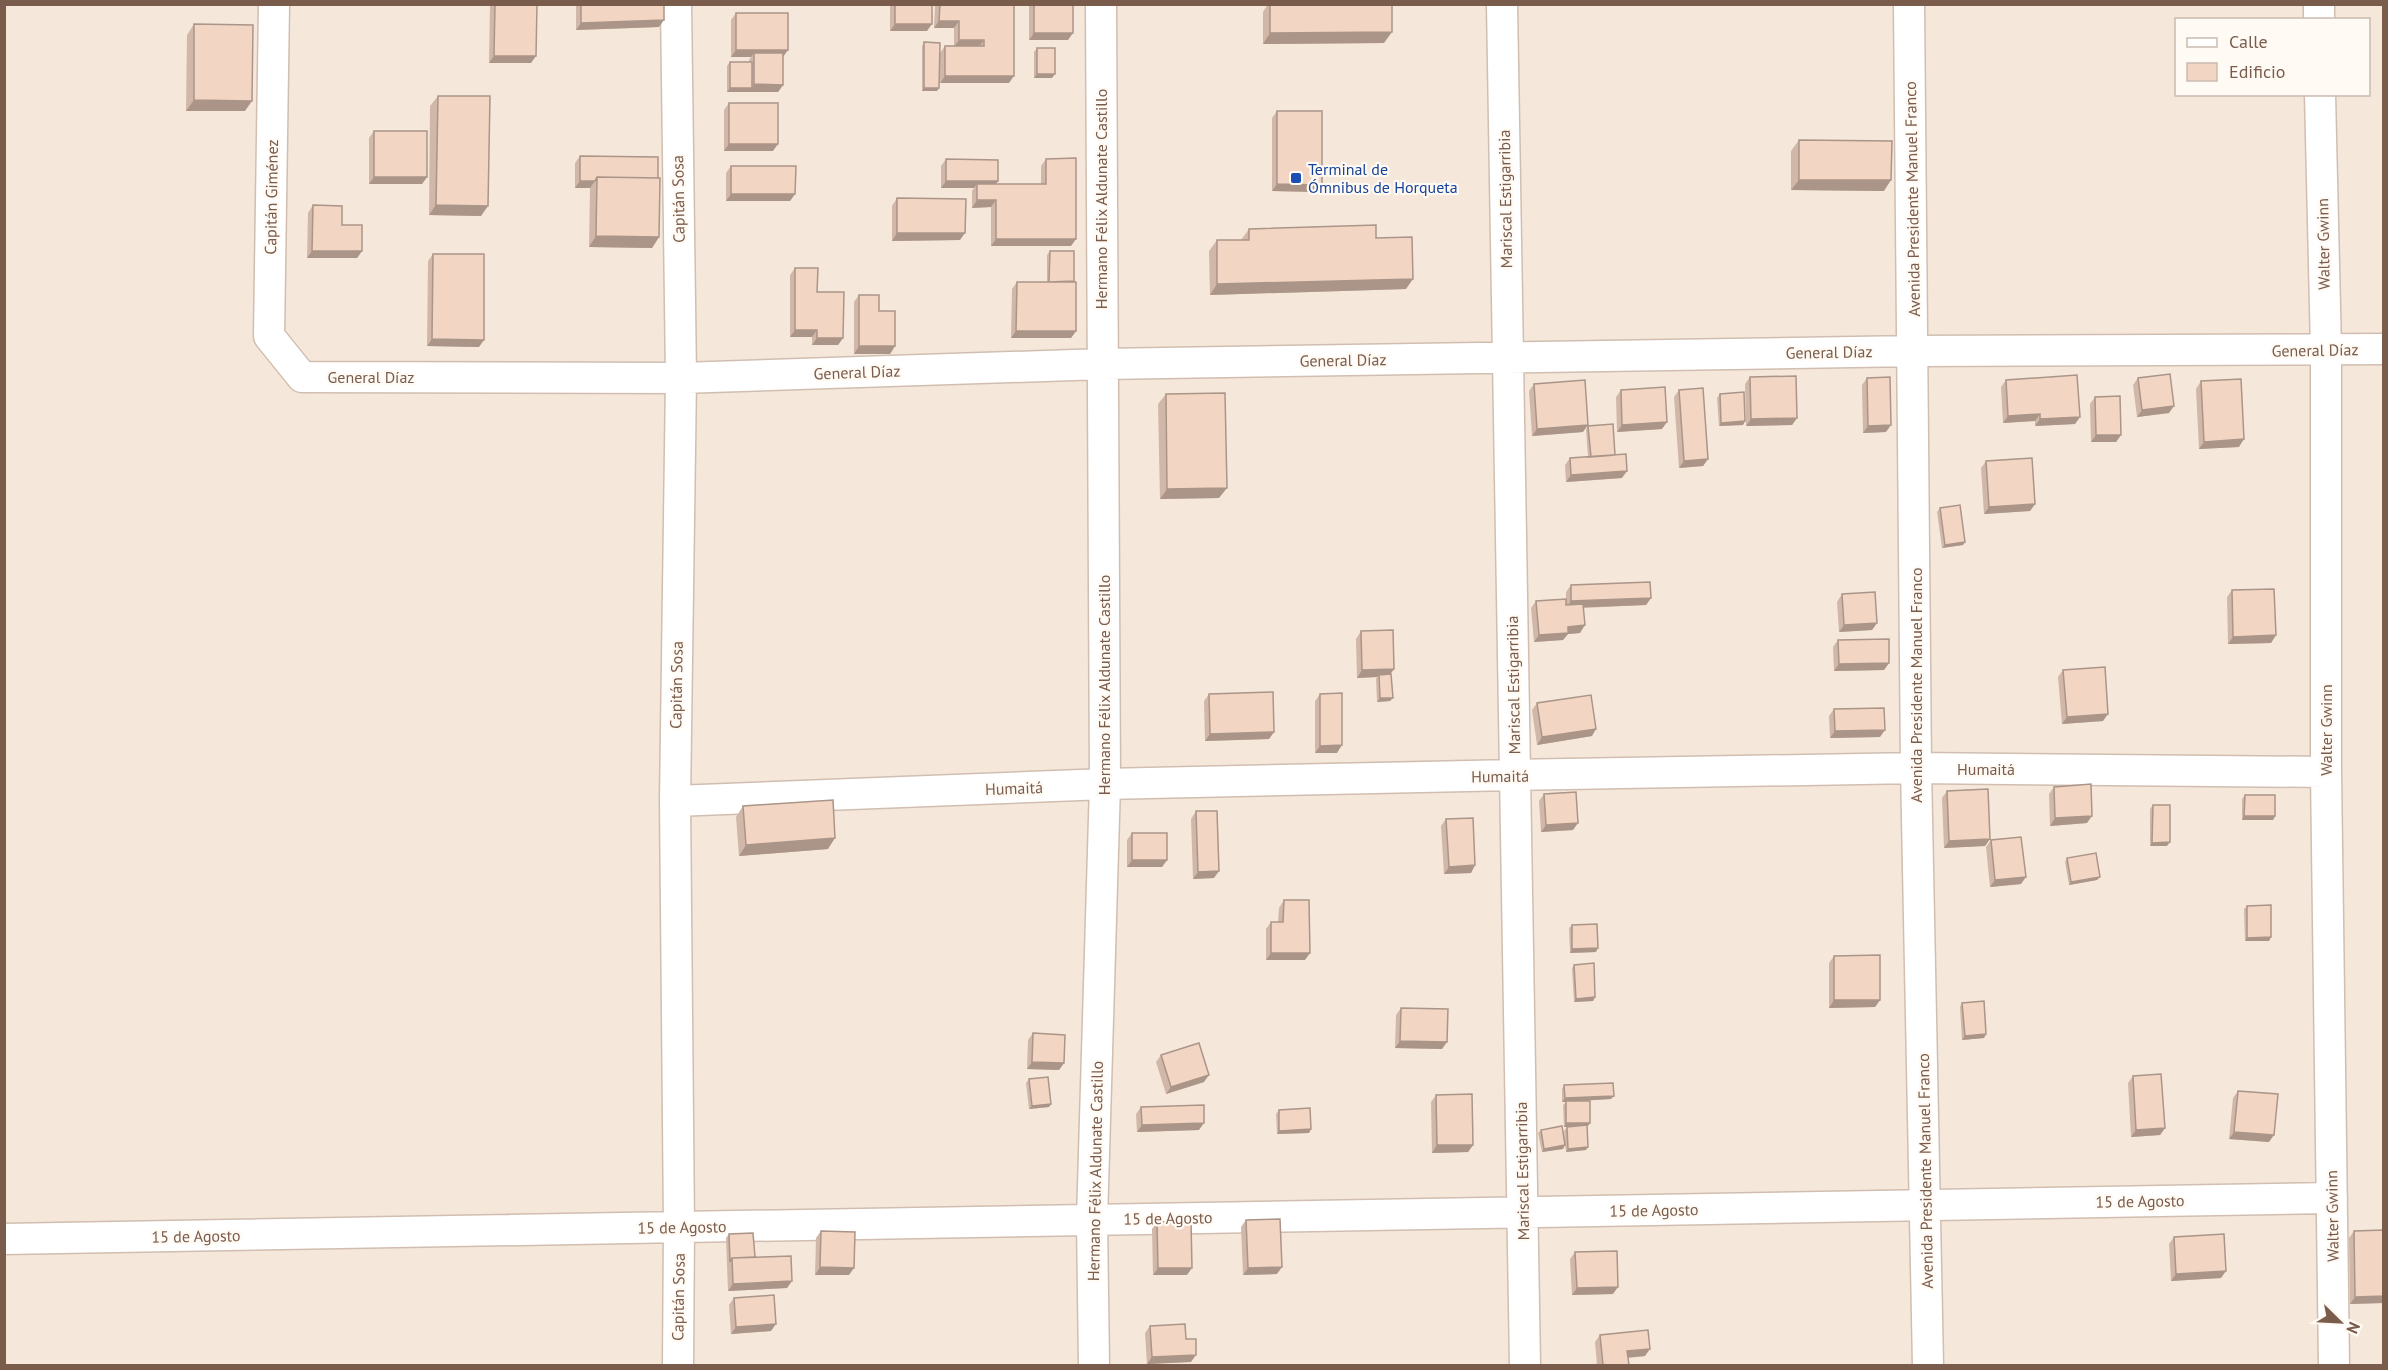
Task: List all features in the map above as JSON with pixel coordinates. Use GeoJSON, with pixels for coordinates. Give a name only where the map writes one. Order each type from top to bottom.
{"type":"FeatureCollection","features":[{"type":"Feature","properties":{"kind":"street","name":"Capitán Giménez"},"geometry":{"type":"LineString","coordinates":[[274,4],[269,336],[302,377]]}},
{"type":"Feature","properties":{"kind":"street","name":"Capitán Sosa"},"geometry":{"type":"LineString","coordinates":[[676,4],[681,378],[675,801],[678,1365]]}},
{"type":"Feature","properties":{"kind":"street","name":"Hermano Félix Aldunate Castillo"},"geometry":{"type":"LineString","coordinates":[[1094,1365],[1092,1220],[1105,784],[1101,4]]}},
{"type":"Feature","properties":{"kind":"street","name":"Mariscal Estigarribia"},"geometry":{"type":"LineString","coordinates":[[1502,4],[1525,1365]]}},
{"type":"Feature","properties":{"kind":"street","name":"Avenida Presidente Manuel Franco"},"geometry":{"type":"LineString","coordinates":[[1909,4],[1914,351],[1916,768],[1928,1365]]}},
{"type":"Feature","properties":{"kind":"street","name":"Walter Gwinn"},"geometry":{"type":"LineString","coordinates":[[2320,96],[2325,350],[2326,772],[2334,1365]]}},
{"type":"Feature","properties":{"kind":"street","name":"General Díaz"},"geometry":{"type":"LineString","coordinates":[[302,377],[681,378],[1103,364],[1507,357],[1914,351],[2384,349]]}},
{"type":"Feature","properties":{"kind":"street","name":"Humaitá"},"geometry":{"type":"LineString","coordinates":[[675,801],[1105,784],[1514,775],[1916,768],[2326,772]]}},
{"type":"Feature","properties":{"kind":"street","name":"15 de Agosto"},"geometry":{"type":"LineString","coordinates":[[4,1239],[2332,1198]]}},
{"type":"Feature","properties":{"kind":"shaded area"},"geometry":{"type":"Polygon","coordinates":[[[5,5],[2383,5],[2383,1365],[5,1365],[5,5]]]}},
{"type":"Feature","properties":{"kind":"building"},"geometry":{"type":"Polygon","coordinates":[[[495,4],[537,4],[536,56],[494,56],[495,4]]]}},
{"type":"Feature","properties":{"kind":"building"},"geometry":{"type":"Polygon","coordinates":[[[581,4],[664,4],[664,20],[581,23],[581,4]]]}},
{"type":"Feature","properties":{"kind":"building"},"geometry":{"type":"Polygon","coordinates":[[[895,4],[932,4],[932,24],[895,24],[895,4]]]}},
{"type":"Feature","properties":{"kind":"building"},"geometry":{"type":"Polygon","coordinates":[[[940,4],[1014,4],[1014,76],[945,76],[945,46],[984,46],[984,40],[959,40],[959,21],[939,21],[940,4]]]}},
{"type":"Feature","properties":{"kind":"building"},"geometry":{"type":"Polygon","coordinates":[[[1034,4],[1073,4],[1073,33],[1034,33],[1034,4]]]}},
{"type":"Feature","properties":{"kind":"building"},"geometry":{"type":"Polygon","coordinates":[[[1270,4],[1392,4],[1392,32],[1270,33],[1270,4]]]}},
{"type":"Feature","properties":{"kind":"building"},"geometry":{"type":"Polygon","coordinates":[[[736,13],[788,13],[788,50],[736,50],[736,13]]]}},
{"type":"Feature","properties":{"kind":"building"},"geometry":{"type":"Polygon","coordinates":[[[194,24],[253,25],[252,101],[194,100],[194,24]]]}},
{"type":"Feature","properties":{"kind":"building"},"geometry":{"type":"Polygon","coordinates":[[[924,42],[940,43],[939,88],[924,88],[924,42]]]}},
{"type":"Feature","properties":{"kind":"building"},"geometry":{"type":"Polygon","coordinates":[[[1037,48],[1055,48],[1055,74],[1037,74],[1037,48]]]}},
{"type":"Feature","properties":{"kind":"building"},"geometry":{"type":"Polygon","coordinates":[[[754,53],[783,53],[783,85],[754,84],[754,53]]]}},
{"type":"Feature","properties":{"kind":"building"},"geometry":{"type":"Polygon","coordinates":[[[730,62],[752,62],[752,88],[730,88],[730,62]]]}},
{"type":"Feature","properties":{"kind":"building"},"geometry":{"type":"Polygon","coordinates":[[[438,96],[490,96],[488,206],[436,205],[438,96]]]}},
{"type":"Feature","properties":{"kind":"building"},"geometry":{"type":"Polygon","coordinates":[[[729,103],[778,103],[778,144],[729,144],[729,103]]]}},
{"type":"Feature","properties":{"kind":"building"},"geometry":{"type":"Polygon","coordinates":[[[1277,111],[1322,111],[1322,185],[1277,184],[1277,111]]]}},
{"type":"Feature","properties":{"kind":"building"},"geometry":{"type":"Polygon","coordinates":[[[374,131],[427,131],[427,177],[374,177],[374,131]]]}},
{"type":"Feature","properties":{"kind":"building"},"geometry":{"type":"Polygon","coordinates":[[[1799,140],[1892,141],[1891,180],[1799,180],[1799,140]]]}},
{"type":"Feature","properties":{"kind":"building"},"geometry":{"type":"Polygon","coordinates":[[[580,156],[658,157],[658,178],[597,177],[595,181],[580,181],[580,156]]]}},
{"type":"Feature","properties":{"kind":"building"},"geometry":{"type":"Polygon","coordinates":[[[1076,158],[1076,239],[996,239],[996,200],[977,200],[977,184],[1046,184],[1046,159],[1076,158]]]}},
{"type":"Feature","properties":{"kind":"building"},"geometry":{"type":"Polygon","coordinates":[[[946,159],[998,160],[998,181],[946,181],[946,159]]]}},
{"type":"Feature","properties":{"kind":"building"},"geometry":{"type":"Polygon","coordinates":[[[731,166],[796,166],[795,194],[731,194],[731,166]]]}},
{"type":"Feature","properties":{"kind":"building"},"geometry":{"type":"Polygon","coordinates":[[[597,177],[660,178],[659,237],[596,236],[597,177]]]}},
{"type":"Feature","properties":{"kind":"building"},"geometry":{"type":"Polygon","coordinates":[[[897,198],[966,199],[965,233],[897,233],[897,198]]]}},
{"type":"Feature","properties":{"kind":"building"},"geometry":{"type":"Polygon","coordinates":[[[313,205],[342,206],[342,225],[362,225],[362,251],[312,251],[313,205]]]}},
{"type":"Feature","properties":{"kind":"building"},"geometry":{"type":"Polygon","coordinates":[[[1376,225],[1376,238],[1412,237],[1413,279],[1217,284],[1217,240],[1249,240],[1249,229],[1376,225]]]}},
{"type":"Feature","properties":{"kind":"building"},"geometry":{"type":"Polygon","coordinates":[[[1050,251],[1074,251],[1074,281],[1049,282],[1050,251]]]}},
{"type":"Feature","properties":{"kind":"building"},"geometry":{"type":"Polygon","coordinates":[[[433,254],[484,254],[484,340],[432,339],[433,254]]]}},
{"type":"Feature","properties":{"kind":"building"},"geometry":{"type":"Polygon","coordinates":[[[795,268],[818,268],[817,292],[844,292],[843,338],[817,338],[817,330],[795,330],[795,268]]]}},
{"type":"Feature","properties":{"kind":"building"},"geometry":{"type":"Polygon","coordinates":[[[1017,282],[1076,282],[1076,331],[1016,331],[1017,282]]]}},
{"type":"Feature","properties":{"kind":"building"},"geometry":{"type":"Polygon","coordinates":[[[859,295],[879,295],[879,311],[895,311],[895,346],[859,346],[859,295]]]}},
{"type":"Feature","properties":{"kind":"building"},"geometry":{"type":"Polygon","coordinates":[[[2170,374],[2174,406],[2142,410],[2138,378],[2170,374]]]}},
{"type":"Feature","properties":{"kind":"building"},"geometry":{"type":"Polygon","coordinates":[[[2077,375],[2080,417],[2040,419],[2040,414],[2008,416],[2006,380],[2077,375]]]}},
{"type":"Feature","properties":{"kind":"building"},"geometry":{"type":"Polygon","coordinates":[[[1796,376],[1797,418],[1751,419],[1750,377],[1796,376]]]}},
{"type":"Feature","properties":{"kind":"building"},"geometry":{"type":"Polygon","coordinates":[[[1890,377],[1891,425],[1868,426],[1867,378],[1890,377]]]}},
{"type":"Feature","properties":{"kind":"building"},"geometry":{"type":"Polygon","coordinates":[[[2241,379],[2244,439],[2204,442],[2201,381],[2241,379]]]}},
{"type":"Feature","properties":{"kind":"building"},"geometry":{"type":"Polygon","coordinates":[[[1585,380],[1588,425],[1537,429],[1534,384],[1585,380]]]}},
{"type":"Feature","properties":{"kind":"building"},"geometry":{"type":"Polygon","coordinates":[[[1665,387],[1667,422],[1622,425],[1621,390],[1665,387]]]}},
{"type":"Feature","properties":{"kind":"building"},"geometry":{"type":"Polygon","coordinates":[[[1703,388],[1708,459],[1684,461],[1679,390],[1703,388]]]}},
{"type":"Feature","properties":{"kind":"building"},"geometry":{"type":"Polygon","coordinates":[[[1744,392],[1745,421],[1721,423],[1720,394],[1744,392]]]}},
{"type":"Feature","properties":{"kind":"building"},"geometry":{"type":"Polygon","coordinates":[[[1225,393],[1227,488],[1167,489],[1166,394],[1225,393]]]}},
{"type":"Feature","properties":{"kind":"building"},"geometry":{"type":"Polygon","coordinates":[[[2120,396],[2121,435],[2096,435],[2095,397],[2120,396]]]}},
{"type":"Feature","properties":{"kind":"building"},"geometry":{"type":"Polygon","coordinates":[[[1613,424],[1615,455],[1591,457],[1588,426],[1613,424]]]}},
{"type":"Feature","properties":{"kind":"building"},"geometry":{"type":"Polygon","coordinates":[[[1626,454],[1627,471],[1571,475],[1570,458],[1626,454]]]}},
{"type":"Feature","properties":{"kind":"building"},"geometry":{"type":"Polygon","coordinates":[[[2032,458],[2035,504],[1989,507],[1986,461],[2032,458]]]}},
{"type":"Feature","properties":{"kind":"building"},"geometry":{"type":"Polygon","coordinates":[[[1960,505],[1965,542],[1945,545],[1940,508],[1960,505]]]}},
{"type":"Feature","properties":{"kind":"building"},"geometry":{"type":"Polygon","coordinates":[[[1650,582],[1651,598],[1571,601],[1571,585],[1650,582]]]}},
{"type":"Feature","properties":{"kind":"building"},"geometry":{"type":"Polygon","coordinates":[[[2274,589],[2276,635],[2233,637],[2232,590],[2274,589]]]}},
{"type":"Feature","properties":{"kind":"building"},"geometry":{"type":"Polygon","coordinates":[[[1875,592],[1877,623],[1844,625],[1842,594],[1875,592]]]}},
{"type":"Feature","properties":{"kind":"building"},"geometry":{"type":"Polygon","coordinates":[[[1566,599],[1566,605],[1583,604],[1585,625],[1568,627],[1568,633],[1539,635],[1536,601],[1566,599]]]}},
{"type":"Feature","properties":{"kind":"building"},"geometry":{"type":"Polygon","coordinates":[[[1393,630],[1394,669],[1362,670],[1361,631],[1393,630]]]}},
{"type":"Feature","properties":{"kind":"building"},"geometry":{"type":"Polygon","coordinates":[[[1889,639],[1889,663],[1839,664],[1838,640],[1889,639]]]}},
{"type":"Feature","properties":{"kind":"building"},"geometry":{"type":"Polygon","coordinates":[[[2105,667],[2108,714],[2067,717],[2063,670],[2105,667]]]}},
{"type":"Feature","properties":{"kind":"building"},"geometry":{"type":"Polygon","coordinates":[[[1391,674],[1393,698],[1380,698],[1379,675],[1391,674]]]}},
{"type":"Feature","properties":{"kind":"building"},"geometry":{"type":"Polygon","coordinates":[[[1273,692],[1274,732],[1210,734],[1209,694],[1273,692]]]}},
{"type":"Feature","properties":{"kind":"building"},"geometry":{"type":"Polygon","coordinates":[[[1342,693],[1342,745],[1320,746],[1320,694],[1342,693]]]}},
{"type":"Feature","properties":{"kind":"building"},"geometry":{"type":"Polygon","coordinates":[[[1591,695],[1596,729],[1542,737],[1537,703],[1591,695]]]}},
{"type":"Feature","properties":{"kind":"building"},"geometry":{"type":"Polygon","coordinates":[[[1884,708],[1885,730],[1835,731],[1834,709],[1884,708]]]}},
{"type":"Feature","properties":{"kind":"building"},"geometry":{"type":"Polygon","coordinates":[[[2091,784],[2092,816],[2055,818],[2054,787],[2091,784]]]}},
{"type":"Feature","properties":{"kind":"building"},"geometry":{"type":"Polygon","coordinates":[[[1988,789],[1990,839],[1949,841],[1947,791],[1988,789]]]}},
{"type":"Feature","properties":{"kind":"building"},"geometry":{"type":"Polygon","coordinates":[[[1576,792],[1578,823],[1546,825],[1544,794],[1576,792]]]}},
{"type":"Feature","properties":{"kind":"building"},"geometry":{"type":"Polygon","coordinates":[[[2245,795],[2275,795],[2275,816],[2244,816],[2245,795]]]}},
{"type":"Feature","properties":{"kind":"building"},"geometry":{"type":"Polygon","coordinates":[[[833,800],[835,838],[746,845],[743,806],[833,800]]]}},
{"type":"Feature","properties":{"kind":"building"},"geometry":{"type":"Polygon","coordinates":[[[2153,805],[2170,805],[2170,842],[2152,843],[2153,805]]]}},
{"type":"Feature","properties":{"kind":"building"},"geometry":{"type":"Polygon","coordinates":[[[1196,811],[1217,811],[1219,871],[1198,872],[1196,811]]]}},
{"type":"Feature","properties":{"kind":"building"},"geometry":{"type":"Polygon","coordinates":[[[1473,818],[1475,865],[1449,867],[1446,819],[1473,818]]]}},
{"type":"Feature","properties":{"kind":"building"},"geometry":{"type":"Polygon","coordinates":[[[1132,833],[1167,833],[1167,860],[1132,860],[1132,833]]]}},
{"type":"Feature","properties":{"kind":"building"},"geometry":{"type":"Polygon","coordinates":[[[2021,837],[2026,877],[1995,880],[1991,840],[2021,837]]]}},
{"type":"Feature","properties":{"kind":"building"},"geometry":{"type":"Polygon","coordinates":[[[2096,853],[2100,877],[2071,882],[2067,858],[2096,853]]]}},
{"type":"Feature","properties":{"kind":"building"},"geometry":{"type":"Polygon","coordinates":[[[1284,900],[1309,900],[1310,953],[1271,953],[1271,922],[1283,922],[1284,900]]]}},
{"type":"Feature","properties":{"kind":"building"},"geometry":{"type":"Polygon","coordinates":[[[2271,905],[2271,937],[2247,938],[2247,906],[2271,905]]]}},
{"type":"Feature","properties":{"kind":"building"},"geometry":{"type":"Polygon","coordinates":[[[1597,924],[1598,948],[1572,949],[1572,925],[1597,924]]]}},
{"type":"Feature","properties":{"kind":"building"},"geometry":{"type":"Polygon","coordinates":[[[1880,955],[1880,1000],[1834,1000],[1834,956],[1880,955]]]}},
{"type":"Feature","properties":{"kind":"building"},"geometry":{"type":"Polygon","coordinates":[[[1594,963],[1595,997],[1576,999],[1574,965],[1594,963]]]}},
{"type":"Feature","properties":{"kind":"building"},"geometry":{"type":"Polygon","coordinates":[[[1984,1001],[1986,1034],[1965,1036],[1962,1003],[1984,1001]]]}},
{"type":"Feature","properties":{"kind":"building"},"geometry":{"type":"Polygon","coordinates":[[[1401,1008],[1448,1009],[1447,1042],[1400,1041],[1401,1008]]]}},
{"type":"Feature","properties":{"kind":"building"},"geometry":{"type":"Polygon","coordinates":[[[1033,1033],[1065,1035],[1064,1063],[1032,1062],[1033,1033]]]}},
{"type":"Feature","properties":{"kind":"building"},"geometry":{"type":"Polygon","coordinates":[[[1199,1043],[1209,1075],[1171,1087],[1161,1055],[1199,1043]]]}},
{"type":"Feature","properties":{"kind":"building"},"geometry":{"type":"Polygon","coordinates":[[[2161,1074],[2165,1128],[2136,1130],[2133,1076],[2161,1074]]]}},
{"type":"Feature","properties":{"kind":"building"},"geometry":{"type":"Polygon","coordinates":[[[1048,1077],[1051,1104],[1032,1106],[1029,1079],[1048,1077]]]}},
{"type":"Feature","properties":{"kind":"building"},"geometry":{"type":"Polygon","coordinates":[[[1613,1083],[1614,1096],[1565,1098],[1564,1085],[1613,1083]]]}},
{"type":"Feature","properties":{"kind":"building"},"geometry":{"type":"Polygon","coordinates":[[[2238,1091],[2278,1094],[2274,1135],[2234,1132],[2238,1091]]]}},
{"type":"Feature","properties":{"kind":"building"},"geometry":{"type":"Polygon","coordinates":[[[1472,1094],[1473,1145],[1437,1145],[1436,1095],[1472,1094]]]}},
{"type":"Feature","properties":{"kind":"building"},"geometry":{"type":"Polygon","coordinates":[[[1566,1101],[1590,1101],[1590,1123],[1566,1123],[1566,1101]]]}},
{"type":"Feature","properties":{"kind":"building"},"geometry":{"type":"Polygon","coordinates":[[[1204,1105],[1204,1123],[1142,1125],[1141,1107],[1204,1105]]]}},
{"type":"Feature","properties":{"kind":"building"},"geometry":{"type":"Polygon","coordinates":[[[1310,1108],[1311,1129],[1279,1131],[1279,1110],[1310,1108]]]}},
{"type":"Feature","properties":{"kind":"building"},"geometry":{"type":"Polygon","coordinates":[[[1587,1125],[1588,1147],[1568,1149],[1567,1127],[1587,1125]]]}},
{"type":"Feature","properties":{"kind":"building"},"geometry":{"type":"Polygon","coordinates":[[[1562,1126],[1565,1145],[1544,1149],[1541,1130],[1562,1126]]]}},
{"type":"Feature","properties":{"kind":"building"},"geometry":{"type":"Polygon","coordinates":[[[1280,1219],[1282,1267],[1248,1268],[1246,1220],[1280,1219]]]}},
{"type":"Feature","properties":{"kind":"building"},"geometry":{"type":"Polygon","coordinates":[[[1191,1221],[1192,1268],[1158,1268],[1157,1222],[1191,1221]]]}},
{"type":"Feature","properties":{"kind":"building"},"geometry":{"type":"Polygon","coordinates":[[[2384,1230],[2384,1296],[2355,1297],[2354,1231],[2384,1230]]]}},
{"type":"Feature","properties":{"kind":"building"},"geometry":{"type":"Polygon","coordinates":[[[821,1231],[855,1232],[854,1268],[820,1267],[821,1231]]]}},
{"type":"Feature","properties":{"kind":"building"},"geometry":{"type":"Polygon","coordinates":[[[753,1233],[755,1257],[732,1258],[730,1262],[729,1234],[753,1233]]]}},
{"type":"Feature","properties":{"kind":"building"},"geometry":{"type":"Polygon","coordinates":[[[2224,1234],[2226,1271],[2176,1274],[2174,1237],[2224,1234]]]}},
{"type":"Feature","properties":{"kind":"building"},"geometry":{"type":"Polygon","coordinates":[[[1617,1251],[1618,1287],[1577,1288],[1575,1252],[1617,1251]]]}},
{"type":"Feature","properties":{"kind":"building"},"geometry":{"type":"Polygon","coordinates":[[[791,1256],[792,1281],[733,1284],[732,1258],[791,1256]]]}},
{"type":"Feature","properties":{"kind":"building"},"geometry":{"type":"Polygon","coordinates":[[[774,1295],[776,1324],[736,1327],[734,1298],[774,1295]]]}},
{"type":"Feature","properties":{"kind":"building"},"geometry":{"type":"Polygon","coordinates":[[[1185,1324],[1186,1339],[1196,1339],[1196,1355],[1152,1357],[1150,1326],[1185,1324]]]}},
{"type":"Feature","properties":{"kind":"building"},"geometry":{"type":"Polygon","coordinates":[[[1648,1330],[1650,1349],[1627,1351],[1629,1365],[1603,1365],[1600,1335],[1648,1330]]]}},
{"type":"Feature","properties":{"kind":"place","name":"Terminal de Ómnibus de Horqueta"},"geometry":{"type":"Point","coordinates":[1296,178]}}]}
